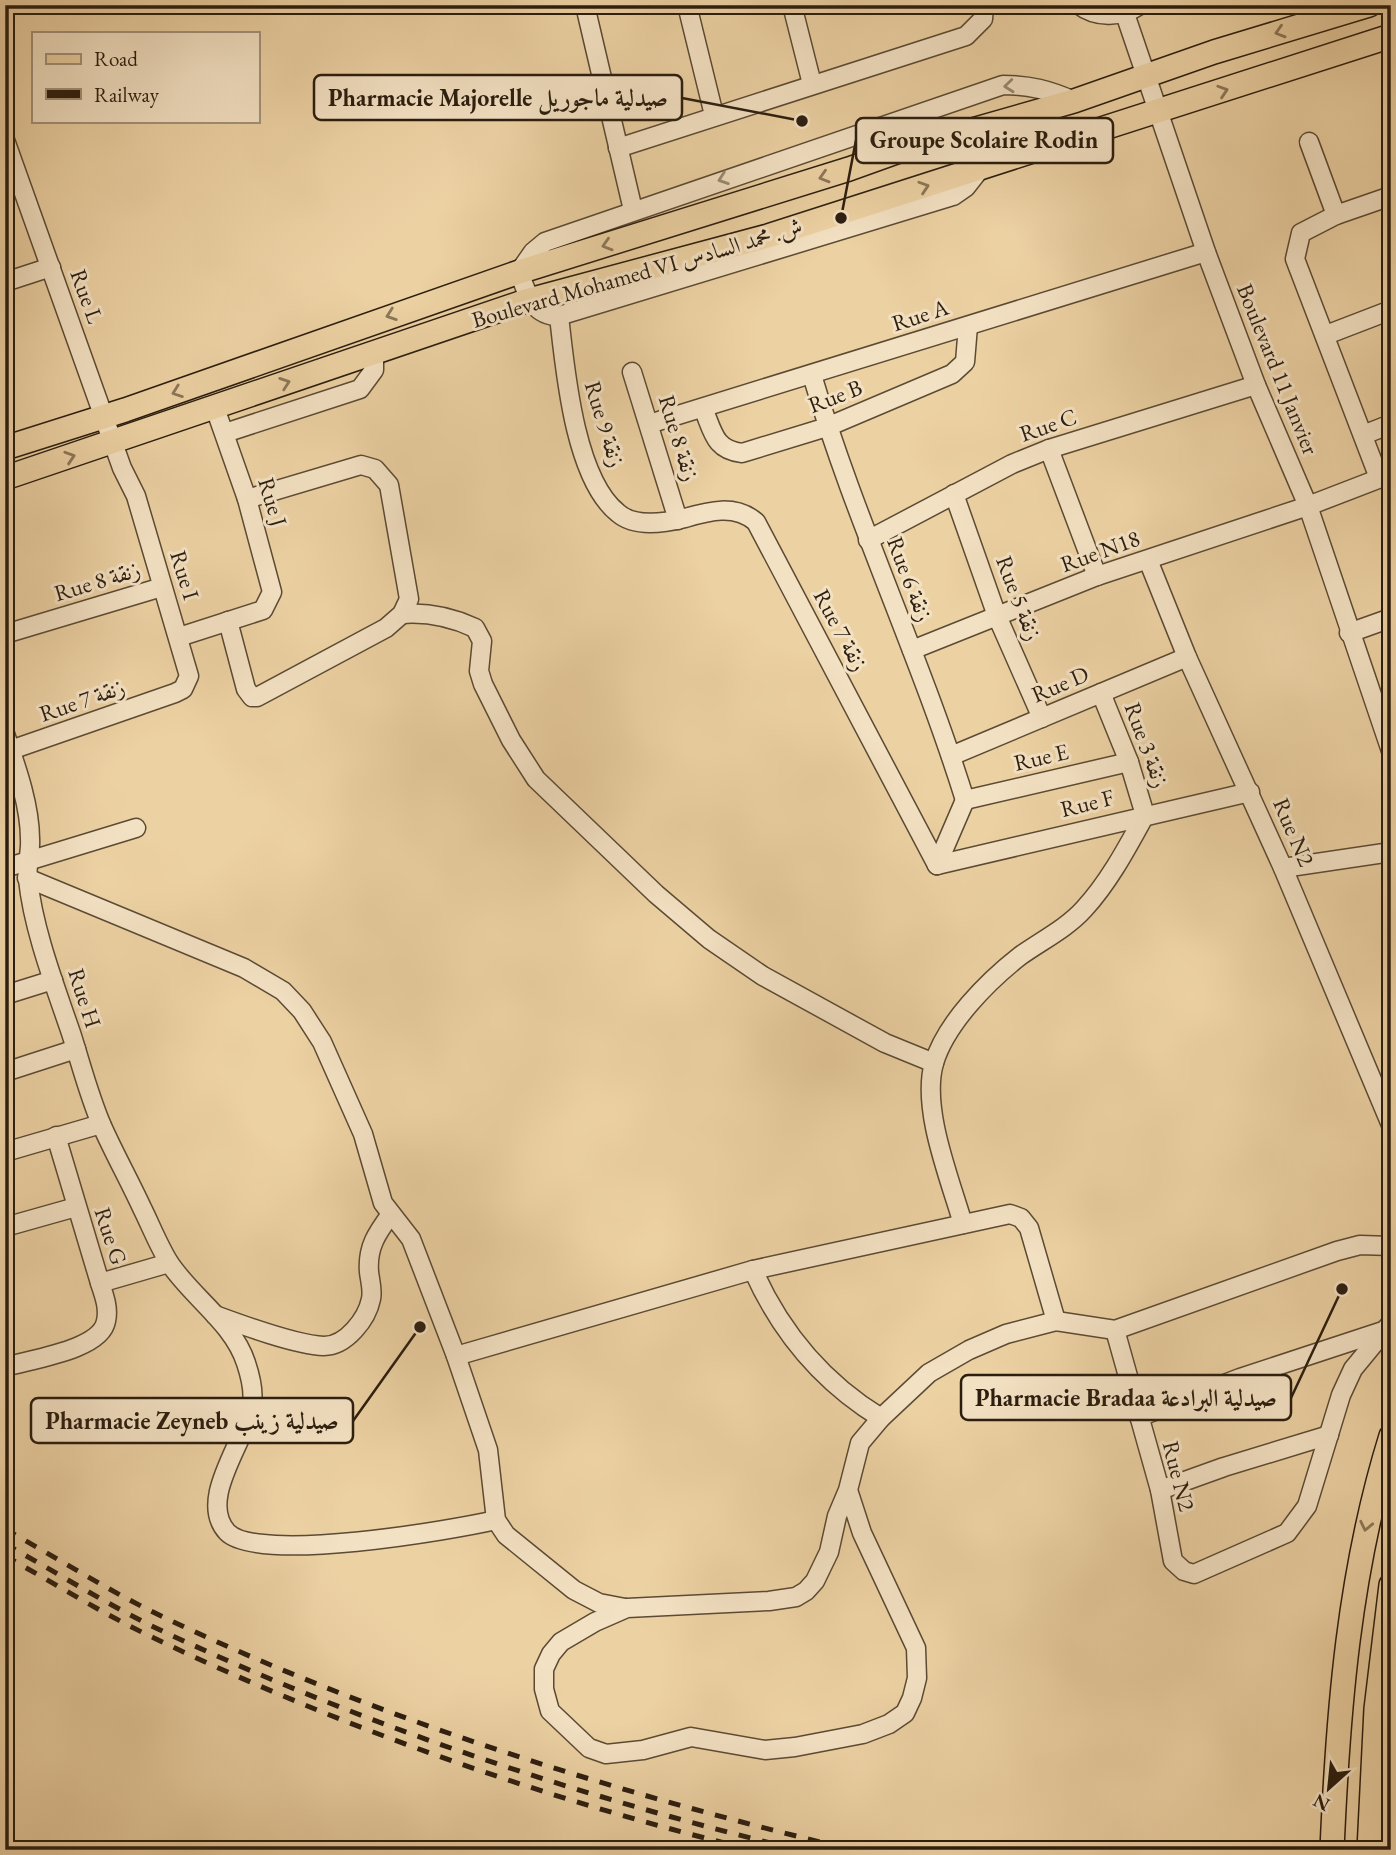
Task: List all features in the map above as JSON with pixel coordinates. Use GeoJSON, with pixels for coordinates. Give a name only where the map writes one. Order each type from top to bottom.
{"type":"FeatureCollection","features":[{"type":"Feature","properties":{"kind":"main road","name":"Boulevard Mohamed VI ش. محمد السادس"},"geometry":{"type":"LineString","coordinates":[[5,448],[519,272],[902,150],[1074,101],[1214,52],[1369,5]]}},
{"type":"Feature","properties":{"kind":"main road","name":"Boulevard Mohamed VI ش. محمد السادس"},"geometry":{"type":"LineString","coordinates":[[5,478],[114,444],[529,300],[771,244],[894,205],[981,168],[1391,36]]}},
{"type":"Feature","properties":{"kind":"main road"},"geometry":{"type":"LineString","coordinates":[[1332,1850],[1341,1699],[1357,1569],[1375,1489],[1391,1436]]}},
{"type":"Feature","properties":{"kind":"main road"},"geometry":{"type":"LineString","coordinates":[[1369,1850],[1376,1709],[1391,1585]]}},
{"type":"Feature","properties":{"kind":"street"},"geometry":{"type":"LineString","coordinates":[[589,5],[587,14],[633,210]]}},
{"type":"Feature","properties":{"kind":"street"},"geometry":{"type":"LineString","coordinates":[[687,5],[715,115]]}},
{"type":"Feature","properties":{"kind":"street"},"geometry":{"type":"LineString","coordinates":[[792,5],[812,84]]}},
{"type":"Feature","properties":{"kind":"street"},"geometry":{"type":"LineString","coordinates":[[618,148],[966,36],[983,19],[984,5]]}},
{"type":"Feature","properties":{"kind":"street"},"geometry":{"type":"LineString","coordinates":[[1079,5],[1089,13],[1129,8]]}},
{"type":"Feature","properties":{"kind":"street","name":"Boulevard 11 Janvier"},"geometry":{"type":"LineString","coordinates":[[1129,8],[1146,76],[1206,253],[1256,385],[1308,506],[1391,751]]}},
{"type":"Feature","properties":{"kind":"street"},"geometry":{"type":"LineString","coordinates":[[771,244],[559,316],[540,312],[529,300],[519,272],[533,252],[545,242],[1003,85],[1047,89],[1074,101]]}},
{"type":"Feature","properties":{"kind":"street"},"geometry":{"type":"LineString","coordinates":[[898,121],[902,150]]}},
{"type":"Feature","properties":{"kind":"street","name":"Rue L"},"geometry":{"type":"LineString","coordinates":[[5,140],[122,468]]}},
{"type":"Feature","properties":{"kind":"street"},"geometry":{"type":"LineString","coordinates":[[1309,142],[1336,215]]}},
{"type":"Feature","properties":{"kind":"street"},"geometry":{"type":"LineString","coordinates":[[758,168],[772,193]]}},
{"type":"Feature","properties":{"kind":"street"},"geometry":{"type":"LineString","coordinates":[[1385,476],[1363,435],[1295,259],[1296,245],[1301,233],[1336,215],[1391,196]]}},
{"type":"Feature","properties":{"kind":"street","name":"Rue A"},"geometry":{"type":"LineString","coordinates":[[649,424],[1206,253]]}},
{"type":"Feature","properties":{"kind":"street"},"geometry":{"type":"LineString","coordinates":[[5,282],[51,267]]}},
{"type":"Feature","properties":{"kind":"street"},"geometry":{"type":"LineString","coordinates":[[1325,335],[1391,310]]}},
{"type":"Feature","properties":{"kind":"street","name":"Rue 9 زنقة"},"geometry":{"type":"LineString","coordinates":[[559,316],[571,415],[591,470],[605,500],[618,514],[642,524]]}},
{"type":"Feature","properties":{"kind":"street","name":"Rue B"},"geometry":{"type":"LineString","coordinates":[[703,408],[720,446],[730,452],[741,453],[827,427],[952,374],[965,362],[968,326]]}},
{"type":"Feature","properties":{"kind":"street"},"geometry":{"type":"LineString","coordinates":[[225,433],[359,389],[374,370],[374,353]]}},
{"type":"Feature","properties":{"kind":"street","name":"Rue 8 زنقة"},"geometry":{"type":"LineString","coordinates":[[632,372],[678,520]]}},
{"type":"Feature","properties":{"kind":"street","name":"Rue 6 زنقة"},"geometry":{"type":"LineString","coordinates":[[812,375],[827,427],[912,650],[965,800]]}},
{"type":"Feature","properties":{"kind":"street","name":"Rue C"},"geometry":{"type":"LineString","coordinates":[[869,540],[954,494],[1049,449],[1256,385]]}},
{"type":"Feature","properties":{"kind":"street","name":"Rue J"},"geometry":{"type":"LineString","coordinates":[[215,408],[247,499],[271,584],[271,598],[263,610],[228,621]]}},
{"type":"Feature","properties":{"kind":"street"},"geometry":{"type":"LineString","coordinates":[[1363,435],[1391,424]]}},
{"type":"Feature","properties":{"kind":"street"},"geometry":{"type":"LineString","coordinates":[[1049,449],[1097,576]]}},
{"type":"Feature","properties":{"kind":"street"},"geometry":{"type":"LineString","coordinates":[[179,637],[228,621],[246,690],[252,697],[257,697],[386,628],[402,614],[409,599],[389,485],[375,468],[361,465],[247,499]]}},
{"type":"Feature","properties":{"kind":"street","name":"Rue I"},"geometry":{"type":"LineString","coordinates":[[122,468],[136,496],[189,676],[183,689],[175,693]]}},
{"type":"Feature","properties":{"kind":"street","name":"Rue N18"},"geometry":{"type":"LineString","coordinates":[[912,650],[1097,576],[1308,506],[1385,476]]}},
{"type":"Feature","properties":{"kind":"street","name":"Rue 5 زنقة"},"geometry":{"type":"LineString","coordinates":[[954,494],[998,616],[1042,718]]}},
{"type":"Feature","properties":{"kind":"street","name":"Rue 7 زنقة"},"geometry":{"type":"LineString","coordinates":[[642,524],[678,520],[711,510],[748,515],[756,522],[937,865]]}},
{"type":"Feature","properties":{"kind":"street","name":"Rue N2"},"geometry":{"type":"LineString","coordinates":[[1148,560],[1187,657],[1250,792],[1391,1125]]}},
{"type":"Feature","properties":{"kind":"street","name":"Rue 8 زنقة"},"geometry":{"type":"LineString","coordinates":[[5,634],[162,587]]}},
{"type":"Feature","properties":{"kind":"street"},"geometry":{"type":"LineString","coordinates":[[402,614],[442,616],[475,628],[482,641],[479,671],[483,684],[511,740],[536,779],[709,939],[763,976],[851,1025],[934,1063]]}},
{"type":"Feature","properties":{"kind":"street"},"geometry":{"type":"LineString","coordinates":[[1349,633],[1391,618]]}},
{"type":"Feature","properties":{"kind":"street","name":"Rue D"},"geometry":{"type":"LineString","coordinates":[[951,756],[1187,657]]}},
{"type":"Feature","properties":{"kind":"street","name":"Rue 7 زنقة"},"geometry":{"type":"LineString","coordinates":[[7,746],[175,693]]}},
{"type":"Feature","properties":{"kind":"street","name":"Rue 3 زنقة"},"geometry":{"type":"LineString","coordinates":[[1101,693],[1129,762],[1145,815]]}},
{"type":"Feature","properties":{"kind":"street","name":"Rue H"},"geometry":{"type":"LineString","coordinates":[[7,746],[28,817],[28,870],[53,979],[101,1124],[169,1263],[235,1340],[244,1359],[253,1401],[244,1431],[221,1479],[220,1510],[228,1533],[258,1543],[310,1546],[342,1541],[386,1540],[496,1520]]}},
{"type":"Feature","properties":{"kind":"street","name":"Rue E"},"geometry":{"type":"LineString","coordinates":[[965,800],[1129,762]]}},
{"type":"Feature","properties":{"kind":"street","name":"Rue F"},"geometry":{"type":"LineString","coordinates":[[937,865],[1250,792]]}},
{"type":"Feature","properties":{"kind":"street"},"geometry":{"type":"LineString","coordinates":[[937,865],[965,800]]}},
{"type":"Feature","properties":{"kind":"street"},"geometry":{"type":"LineString","coordinates":[[963,1224],[936,1131],[932,1102],[934,1063],[959,1017],[983,988],[1084,909],[1105,882],[1145,815]]}},
{"type":"Feature","properties":{"kind":"street"},"geometry":{"type":"LineString","coordinates":[[28,870],[136,828]]}},
{"type":"Feature","properties":{"kind":"street"},"geometry":{"type":"LineString","coordinates":[[1283,868],[1391,852]]}},
{"type":"Feature","properties":{"kind":"street"},"geometry":{"type":"LineString","coordinates":[[5,869],[28,870],[244,968],[284,991],[302,1011],[322,1042],[363,1134],[383,1203],[411,1239],[456,1356],[488,1450],[496,1520],[506,1535],[574,1590],[599,1604],[626,1608],[796,1597],[806,1591],[822,1569],[860,1443],[881,1418],[929,1373],[969,1350],[1006,1334],[1056,1321],[1115,1330],[1336,1251],[1360,1245],[1391,1246]]}},
{"type":"Feature","properties":{"kind":"street"},"geometry":{"type":"LineString","coordinates":[[5,995],[53,979]]}},
{"type":"Feature","properties":{"kind":"street"},"geometry":{"type":"LineString","coordinates":[[5,1072],[76,1049]]}},
{"type":"Feature","properties":{"kind":"street"},"geometry":{"type":"LineString","coordinates":[[5,1152],[101,1124]]}},
{"type":"Feature","properties":{"kind":"street","name":"Rue G"},"geometry":{"type":"LineString","coordinates":[[6,1364],[87,1344],[103,1330],[106,1320],[100,1283],[56,1136]]}},
{"type":"Feature","properties":{"kind":"street"},"geometry":{"type":"LineString","coordinates":[[5,1227],[76,1207]]}},
{"type":"Feature","properties":{"kind":"street"},"geometry":{"type":"LineString","coordinates":[[215,1315],[306,1343],[326,1346],[340,1342],[363,1316],[371,1299],[368,1252],[375,1236],[391,1214]]}},
{"type":"Feature","properties":{"kind":"street"},"geometry":{"type":"LineString","coordinates":[[456,1356],[753,1270],[1010,1214],[1021,1218],[1028,1228],[1056,1321]]}},
{"type":"Feature","properties":{"kind":"street"},"geometry":{"type":"LineString","coordinates":[[100,1283],[169,1263]]}},
{"type":"Feature","properties":{"kind":"street"},"geometry":{"type":"LineString","coordinates":[[753,1270],[776,1316],[819,1371],[852,1401],[881,1418]]}},
{"type":"Feature","properties":{"kind":"street"},"geometry":{"type":"LineString","coordinates":[[1139,1417],[1240,1378],[1387,1327]]}},
{"type":"Feature","properties":{"kind":"street","name":"Rue N2"},"geometry":{"type":"LineString","coordinates":[[1115,1330],[1160,1490],[1173,1561],[1184,1571],[1194,1574],[1287,1533],[1307,1506],[1341,1395],[1353,1370],[1387,1327]]}},
{"type":"Feature","properties":{"kind":"street"},"geometry":{"type":"LineString","coordinates":[[1160,1490],[1329,1435]]}},
{"type":"Feature","properties":{"kind":"street"},"geometry":{"type":"LineString","coordinates":[[626,1608],[561,1642],[544,1669],[544,1689],[550,1711],[589,1748],[606,1754],[624,1754],[691,1737],[765,1750],[828,1742],[890,1724],[905,1713],[912,1698],[917,1678],[916,1648],[862,1533],[848,1490]]}},
{"type":"Feature","properties":{"kind":"railway"},"geometry":{"type":"LineString","coordinates":[[5,1529],[163,1617],[330,1689],[502,1751],[589,1779],[853,1850]]}},
{"type":"Feature","properties":{"kind":"railway"},"geometry":{"type":"LineString","coordinates":[[5,1544],[158,1629],[313,1697],[473,1756],[554,1782],[635,1807],[799,1850]]}},
{"type":"Feature","properties":{"kind":"railway"},"geometry":{"type":"LineString","coordinates":[[5,1556],[154,1638],[225,1671],[372,1732],[601,1809],[753,1850]]}},
{"type":"Feature","properties":{"kind":"place","name":"Pharmacie Majorelle صيدلية ماجوريل"},"geometry":{"type":"Point","coordinates":[802,121]}},
{"type":"Feature","properties":{"kind":"place","name":"Groupe Scolaire Rodin"},"geometry":{"type":"Point","coordinates":[841,218]}},
{"type":"Feature","properties":{"kind":"place","name":"Pharmacie Bradaa صيدلية البرادعة"},"geometry":{"type":"Point","coordinates":[1342,1289]}},
{"type":"Feature","properties":{"kind":"place","name":"Pharmacie Zeyneb صيدلية زينب"},"geometry":{"type":"Point","coordinates":[420,1327]}}]}
